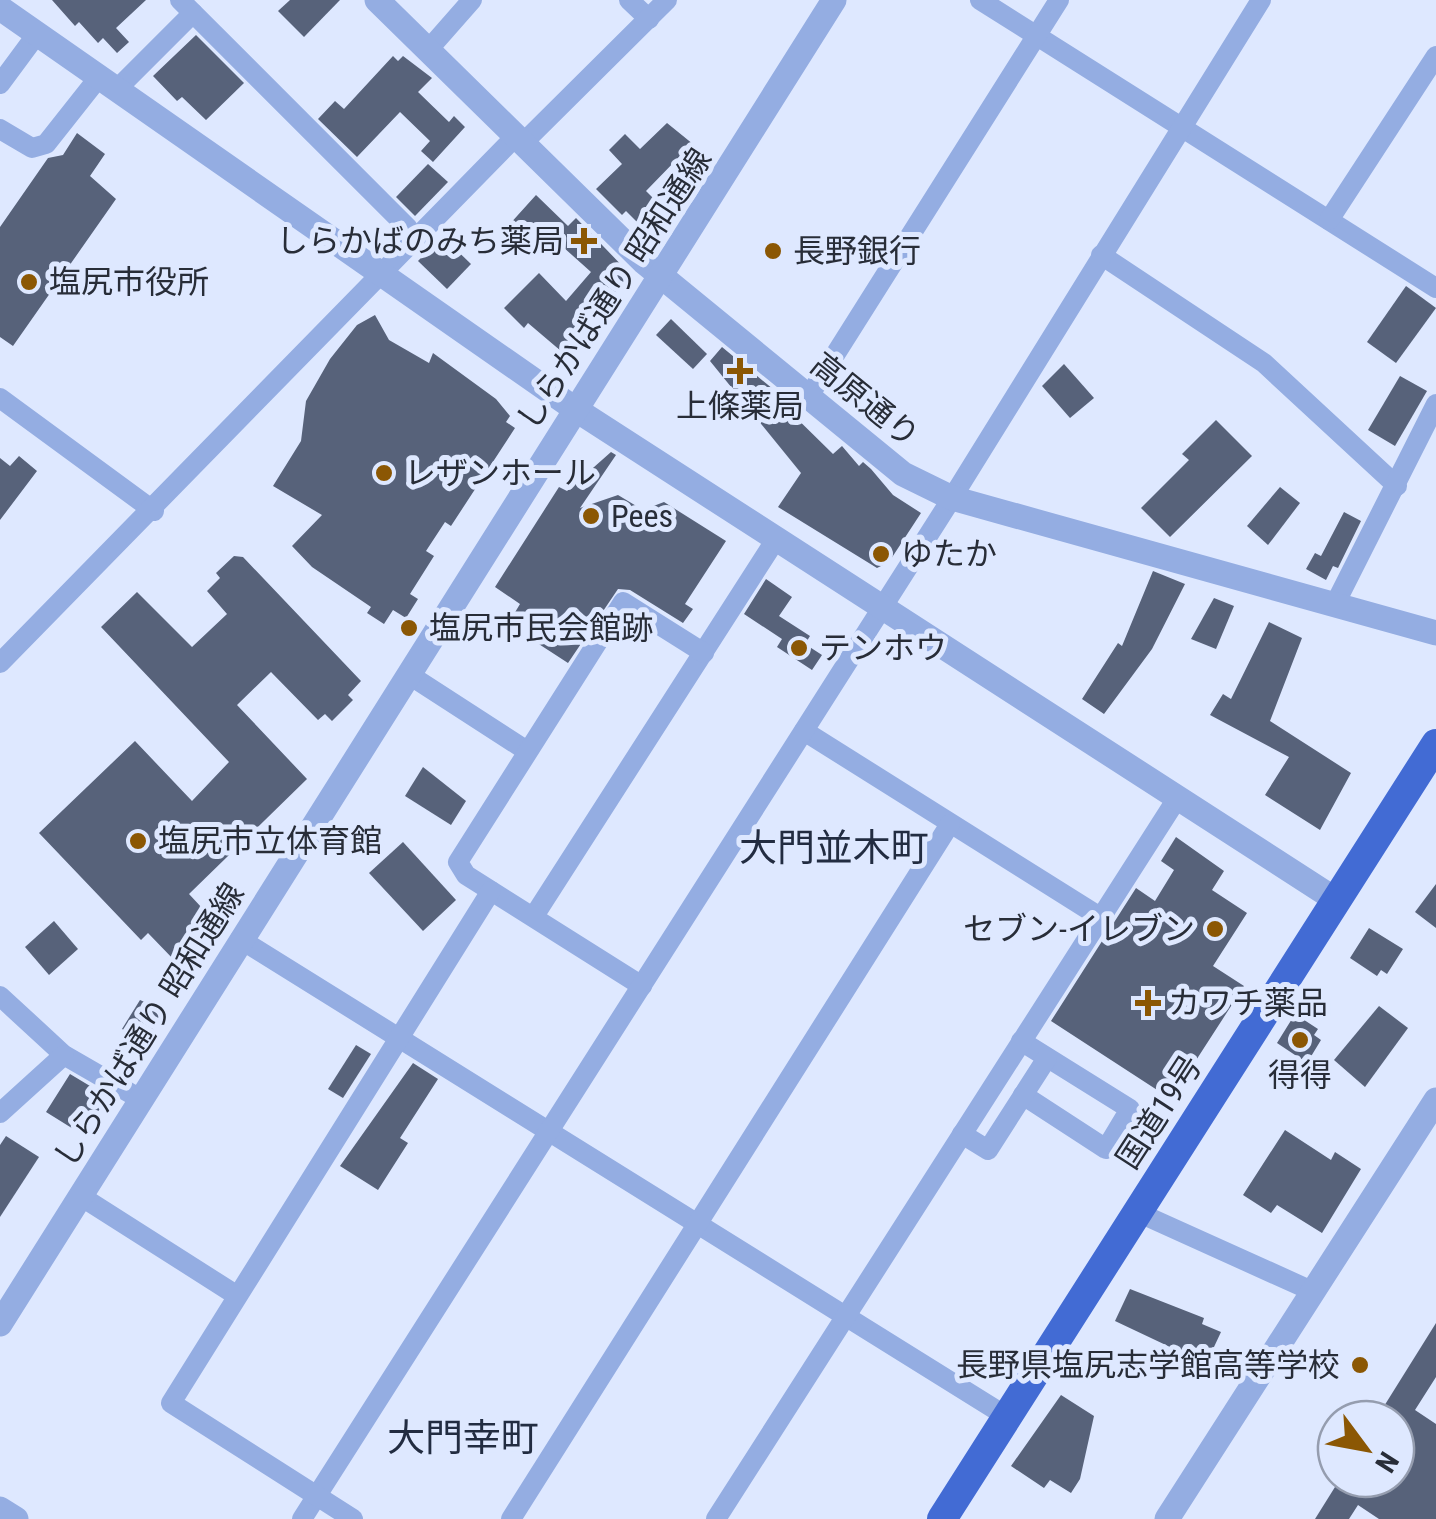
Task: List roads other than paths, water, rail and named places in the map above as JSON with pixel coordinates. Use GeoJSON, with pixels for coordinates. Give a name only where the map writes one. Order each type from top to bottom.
{"type":"FeatureCollection","features":[{"type":"Feature","properties":{"kind":"highway","name":"国道19号"},"geometry":{"type":"LineString","coordinates":[[942,1519],[1436,744]]}},
{"type":"Feature","properties":{"kind":"street","name":"高原通り"},"geometry":{"type":"LineString","coordinates":[[377,0],[662,276],[904,474],[952,498],[1436,632]]}},
{"type":"Feature","properties":{"kind":"street"},"geometry":{"type":"LineString","coordinates":[[428,50],[472,0]]}},
{"type":"Feature","properties":{"kind":"street"},"geometry":{"type":"LineString","coordinates":[[630,0],[648,19]]}},
{"type":"Feature","properties":{"kind":"street"},"geometry":{"type":"LineString","coordinates":[[0,664],[154,512],[379,275],[668,0]]}},
{"type":"Feature","properties":{"kind":"street","name":"しらかば通り 昭和通線"},"geometry":{"type":"LineString","coordinates":[[0,1324],[834,0]]}},
{"type":"Feature","properties":{"kind":"street"},"geometry":{"type":"LineString","coordinates":[[980,0],[1436,288]]}},
{"type":"Feature","properties":{"kind":"street"},"geometry":{"type":"LineString","coordinates":[[808,396],[1058,0]]}},
{"type":"Feature","properties":{"kind":"street"},"geometry":{"type":"LineString","coordinates":[[302,1519],[952,498],[1262,0]]}},
{"type":"Feature","properties":{"kind":"street"},"geometry":{"type":"LineString","coordinates":[[0,129],[32,148],[46,144],[187,6],[408,228]]}},
{"type":"Feature","properties":{"kind":"street"},"geometry":{"type":"LineString","coordinates":[[0,8],[575,410],[1336,900]]}},
{"type":"Feature","properties":{"kind":"street"},"geometry":{"type":"LineString","coordinates":[[0,84],[37,34]]}},
{"type":"Feature","properties":{"kind":"street"},"geometry":{"type":"LineString","coordinates":[[1329,220],[1436,56]]}},
{"type":"Feature","properties":{"kind":"street"},"geometry":{"type":"LineString","coordinates":[[1101,255],[1264,363],[1397,486]]}},
{"type":"Feature","properties":{"kind":"street"},"geometry":{"type":"LineString","coordinates":[[0,398],[154,512]]}},
{"type":"Feature","properties":{"kind":"street"},"geometry":{"type":"LineString","coordinates":[[1334,606],[1436,404]]}},
{"type":"Feature","properties":{"kind":"street"},"geometry":{"type":"LineString","coordinates":[[534,916],[776,539]]}},
{"type":"Feature","properties":{"kind":"street"},"geometry":{"type":"LineString","coordinates":[[642,986],[466,875],[458,862],[624,602],[704,653]]}},
{"type":"Feature","properties":{"kind":"street"},"geometry":{"type":"LineString","coordinates":[[408,674],[527,751]]}},
{"type":"Feature","properties":{"kind":"street"},"geometry":{"type":"LineString","coordinates":[[804,731],[1100,916]]}},
{"type":"Feature","properties":{"kind":"street"},"geometry":{"type":"LineString","coordinates":[[716,1519],[1178,797]]}},
{"type":"Feature","properties":{"kind":"street"},"geometry":{"type":"LineString","coordinates":[[512,1519],[950,824]]}},
{"type":"Feature","properties":{"kind":"street"},"geometry":{"type":"LineString","coordinates":[[353,1519],[171,1404],[491,890]]}},
{"type":"Feature","properties":{"kind":"street"},"geometry":{"type":"LineString","coordinates":[[240,939],[1009,1418]]}},
{"type":"Feature","properties":{"kind":"street"},"geometry":{"type":"LineString","coordinates":[[0,996],[64,1054],[142,1100]]}},
{"type":"Feature","properties":{"kind":"street"},"geometry":{"type":"LineString","coordinates":[[1021,1041],[1130,1110],[1106,1149],[1023,1096]]}},
{"type":"Feature","properties":{"kind":"street"},"geometry":{"type":"LineString","coordinates":[[0,1113],[64,1054]]}},
{"type":"Feature","properties":{"kind":"street"},"geometry":{"type":"LineString","coordinates":[[962,1134],[988,1150],[1048,1058]]}},
{"type":"Feature","properties":{"kind":"street"},"geometry":{"type":"LineString","coordinates":[[1167,1519],[1436,1100]]}},
{"type":"Feature","properties":{"kind":"street"},"geometry":{"type":"LineString","coordinates":[[82,1197],[236,1295]]}},
{"type":"Feature","properties":{"kind":"street"},"geometry":{"type":"LineString","coordinates":[[1137,1212],[1312,1291]]}},
{"type":"Feature","properties":{"kind":"street"},"geometry":{"type":"LineString","coordinates":[[0,1509],[16,1519]]}},
{"type":"Feature","properties":{"kind":"place","name":"しらかばのみち薬局"},"geometry":{"type":"Point","coordinates":[584,241]}},
{"type":"Feature","properties":{"kind":"place","name":"長野銀行"},"geometry":{"type":"Point","coordinates":[773,251]}},
{"type":"Feature","properties":{"kind":"place","name":"塩尻市役所"},"geometry":{"type":"Point","coordinates":[29,282]}},
{"type":"Feature","properties":{"kind":"place","name":"上條薬局"},"geometry":{"type":"Point","coordinates":[740,371]}},
{"type":"Feature","properties":{"kind":"place","name":"レザンホール"},"geometry":{"type":"Point","coordinates":[384,473]}},
{"type":"Feature","properties":{"kind":"place","name":"Pees"},"geometry":{"type":"Point","coordinates":[591,516]}},
{"type":"Feature","properties":{"kind":"place","name":"ゆたか"},"geometry":{"type":"Point","coordinates":[881,554]}},
{"type":"Feature","properties":{"kind":"place","name":"塩尻市民会館跡"},"geometry":{"type":"Point","coordinates":[409,628]}},
{"type":"Feature","properties":{"kind":"place","name":"テンホウ"},"geometry":{"type":"Point","coordinates":[799,648]}},
{"type":"Feature","properties":{"kind":"place","name":"塩尻市立体育館"},"geometry":{"type":"Point","coordinates":[138,841]}},
{"type":"Feature","properties":{"kind":"place","name":"セブン-イレブン"},"geometry":{"type":"Point","coordinates":[1215,929]}},
{"type":"Feature","properties":{"kind":"place","name":"カワチ薬品"},"geometry":{"type":"Point","coordinates":[1148,1003]}},
{"type":"Feature","properties":{"kind":"place","name":"得得"},"geometry":{"type":"Point","coordinates":[1300,1040]}},
{"type":"Feature","properties":{"kind":"place","name":"長野県塩尻志学館高等学校"},"geometry":{"type":"Point","coordinates":[1360,1365]}},
{"type":"Feature","properties":{"kind":"district","name":"大門並木町"},"geometry":{"type":"Point","coordinates":[834,848]}},
{"type":"Feature","properties":{"kind":"district","name":"大門幸町"},"geometry":{"type":"Point","coordinates":[463,1438]}}]}
